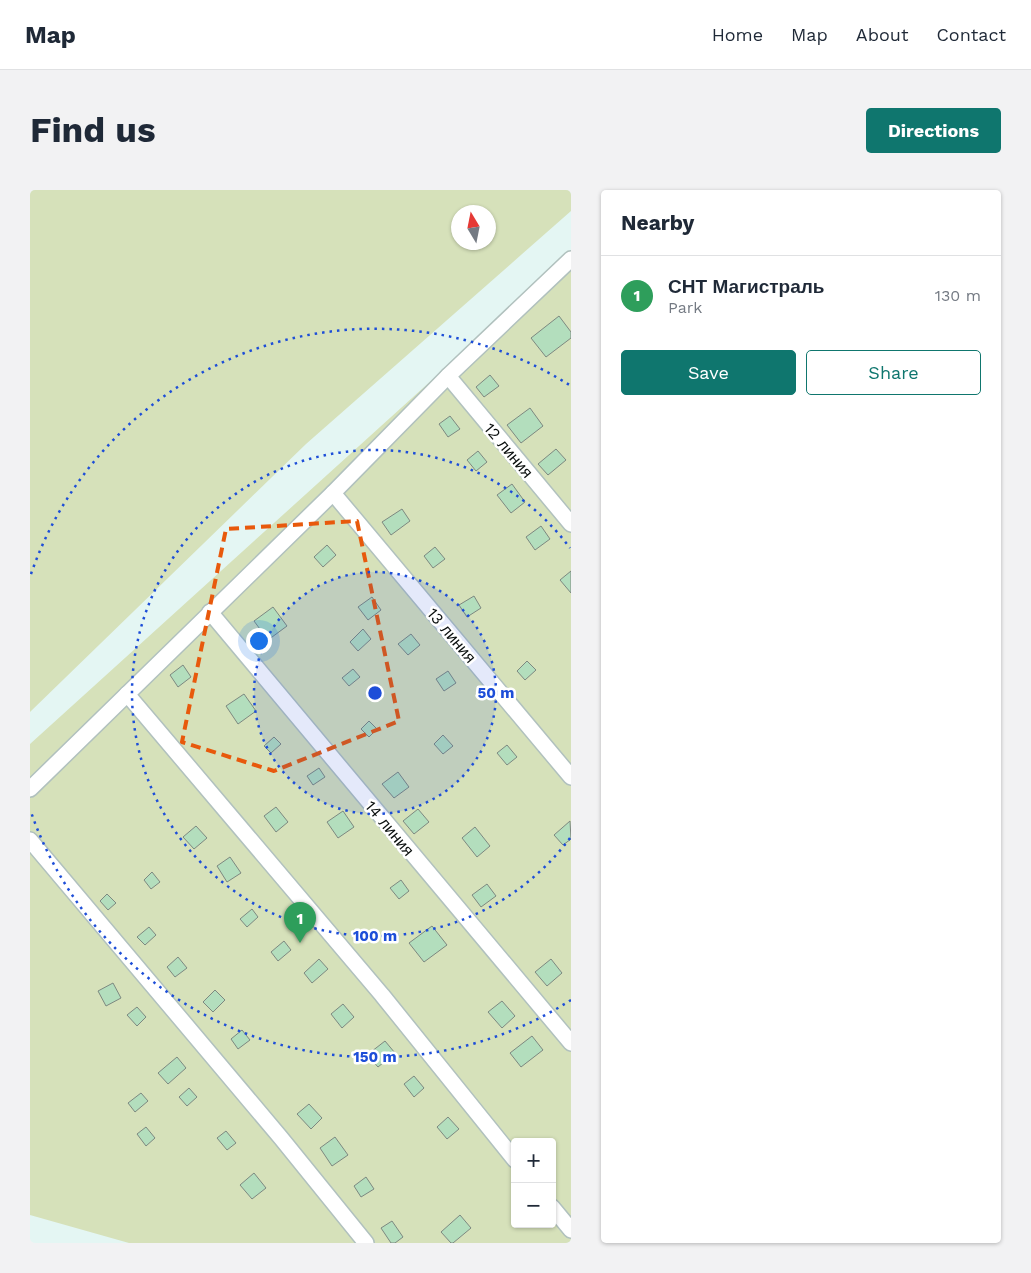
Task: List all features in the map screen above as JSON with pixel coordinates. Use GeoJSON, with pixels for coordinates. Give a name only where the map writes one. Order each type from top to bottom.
{"type":"FeatureCollection","features":[{"type":"Feature","properties":{"kind":"street"},"geometry":{"type":"LineString","coordinates":[[30,789],[210,612],[334,494],[448,376],[569,265]]}},
{"type":"Feature","properties":{"kind":"street","name":"12 линия"},"geometry":{"type":"LineString","coordinates":[[448,376],[571,524]]}},
{"type":"Feature","properties":{"kind":"street","name":"13 линия"},"geometry":{"type":"LineString","coordinates":[[334,494],[571,777]]}},
{"type":"Feature","properties":{"kind":"street","name":"14 линия"},"geometry":{"type":"LineString","coordinates":[[210,612],[571,1043]]}},
{"type":"Feature","properties":{"kind":"street"},"geometry":{"type":"LineString","coordinates":[[127,694],[382,995],[511,1155]]}},
{"type":"Feature","properties":{"kind":"street"},"geometry":{"type":"LineString","coordinates":[[30,840],[281,1138],[366,1243]]}},
{"type":"Feature","properties":{"kind":"street"},"geometry":{"type":"LineString","coordinates":[[556,1212],[571,1230]]}},
{"type":"Feature","properties":{"kind":"highlighted area"},"geometry":{"type":"Polygon","coordinates":[[[357,521],[399,721],[274,771],[182,742],[226,529],[357,521]]]}},
{"type":"Feature","properties":{"kind":"green space"},"geometry":{"type":"Polygon","coordinates":[[[30,190],[571,190],[571,211],[306,444],[30,712],[30,190]]]}},
{"type":"Feature","properties":{"kind":"green space"},"geometry":{"type":"Polygon","coordinates":[[[571,254],[571,1243],[129,1243],[30,1215],[30,744],[571,254]]]}},
{"type":"Feature","properties":{"kind":"building"},"geometry":{"type":"Polygon","coordinates":[[[559,316],[571,332],[571,338],[546,357],[531,338],[559,316]]]}},
{"type":"Feature","properties":{"kind":"building"},"geometry":{"type":"Polygon","coordinates":[[[490,375],[499,386],[484,397],[476,387],[490,375]]]}},
{"type":"Feature","properties":{"kind":"building"},"geometry":{"type":"Polygon","coordinates":[[[530,408],[543,426],[521,443],[507,425],[530,408]]]}},
{"type":"Feature","properties":{"kind":"building"},"geometry":{"type":"Polygon","coordinates":[[[450,416],[460,429],[448,437],[439,424],[450,416]]]}},
{"type":"Feature","properties":{"kind":"building"},"geometry":{"type":"Polygon","coordinates":[[[556,449],[566,460],[548,475],[538,464],[556,449]]]}},
{"type":"Feature","properties":{"kind":"building"},"geometry":{"type":"Polygon","coordinates":[[[478,451],[487,462],[476,471],[467,460],[478,451]]]}},
{"type":"Feature","properties":{"kind":"building"},"geometry":{"type":"Polygon","coordinates":[[[512,484],[525,502],[511,513],[497,495],[512,484]]]}},
{"type":"Feature","properties":{"kind":"building"},"geometry":{"type":"Polygon","coordinates":[[[402,509],[410,521],[391,535],[382,522],[402,509]]]}},
{"type":"Feature","properties":{"kind":"building"},"geometry":{"type":"Polygon","coordinates":[[[541,526],[550,539],[535,550],[526,537],[541,526]]]}},
{"type":"Feature","properties":{"kind":"building"},"geometry":{"type":"Polygon","coordinates":[[[327,545],[336,555],[323,567],[314,557],[327,545]]]}},
{"type":"Feature","properties":{"kind":"building"},"geometry":{"type":"Polygon","coordinates":[[[435,547],[445,559],[433,568],[424,556],[435,547]]]}},
{"type":"Feature","properties":{"kind":"building"},"geometry":{"type":"Polygon","coordinates":[[[571,571],[571,593],[560,580],[571,571]]]}},
{"type":"Feature","properties":{"kind":"building"},"geometry":{"type":"Polygon","coordinates":[[[474,596],[481,608],[467,617],[459,605],[474,596]]]}},
{"type":"Feature","properties":{"kind":"building"},"geometry":{"type":"Polygon","coordinates":[[[372,597],[381,610],[368,620],[358,607],[372,597]]]}},
{"type":"Feature","properties":{"kind":"building"},"geometry":{"type":"Polygon","coordinates":[[[273,607],[287,626],[268,640],[254,621],[273,607]]]}},
{"type":"Feature","properties":{"kind":"building"},"geometry":{"type":"Polygon","coordinates":[[[363,629],[371,639],[358,651],[350,642],[363,629]]]}},
{"type":"Feature","properties":{"kind":"building"},"geometry":{"type":"Polygon","coordinates":[[[411,634],[420,645],[408,655],[398,644],[411,634]]]}},
{"type":"Feature","properties":{"kind":"building"},"geometry":{"type":"Polygon","coordinates":[[[527,661],[536,670],[525,680],[517,671],[527,661]]]}},
{"type":"Feature","properties":{"kind":"building"},"geometry":{"type":"Polygon","coordinates":[[[183,665],[191,677],[178,687],[170,675],[183,665]]]}},
{"type":"Feature","properties":{"kind":"building"},"geometry":{"type":"Polygon","coordinates":[[[353,669],[360,677],[349,686],[342,678],[353,669]]]}},
{"type":"Feature","properties":{"kind":"building"},"geometry":{"type":"Polygon","coordinates":[[[448,671],[456,683],[444,691],[436,679],[448,671]]]}},
{"type":"Feature","properties":{"kind":"building"},"geometry":{"type":"Polygon","coordinates":[[[244,694],[256,711],[238,724],[226,706],[244,694]]]}},
{"type":"Feature","properties":{"kind":"building"},"geometry":{"type":"Polygon","coordinates":[[[369,721],[377,729],[369,737],[361,729],[369,721]]]}},
{"type":"Feature","properties":{"kind":"building"},"geometry":{"type":"Polygon","coordinates":[[[443,735],[453,746],[443,754],[434,744],[443,735]]]}},
{"type":"Feature","properties":{"kind":"building"},"geometry":{"type":"Polygon","coordinates":[[[274,737],[281,744],[271,753],[264,746],[274,737]]]}},
{"type":"Feature","properties":{"kind":"building"},"geometry":{"type":"Polygon","coordinates":[[[507,745],[517,757],[507,765],[497,753],[507,745]]]}},
{"type":"Feature","properties":{"kind":"building"},"geometry":{"type":"Polygon","coordinates":[[[319,768],[325,777],[313,785],[307,776],[319,768]]]}},
{"type":"Feature","properties":{"kind":"building"},"geometry":{"type":"Polygon","coordinates":[[[398,772],[409,787],[394,798],[382,784],[398,772]]]}},
{"type":"Feature","properties":{"kind":"building"},"geometry":{"type":"Polygon","coordinates":[[[276,807],[288,822],[276,832],[264,816],[276,807]]]}},
{"type":"Feature","properties":{"kind":"building"},"geometry":{"type":"Polygon","coordinates":[[[418,809],[429,822],[414,834],[403,821],[418,809]]]}},
{"type":"Feature","properties":{"kind":"building"},"geometry":{"type":"Polygon","coordinates":[[[343,811],[354,827],[338,838],[327,822],[343,811]]]}},
{"type":"Feature","properties":{"kind":"building"},"geometry":{"type":"Polygon","coordinates":[[[570,821],[571,839],[563,845],[554,835],[570,821]]]}},
{"type":"Feature","properties":{"kind":"building"},"geometry":{"type":"Polygon","coordinates":[[[196,826],[207,838],[194,849],[183,837],[196,826]]]}},
{"type":"Feature","properties":{"kind":"building"},"geometry":{"type":"Polygon","coordinates":[[[475,827],[490,846],[477,857],[462,838],[475,827]]]}},
{"type":"Feature","properties":{"kind":"building"},"geometry":{"type":"Polygon","coordinates":[[[230,857],[241,873],[227,882],[217,866],[230,857]]]}},
{"type":"Feature","properties":{"kind":"building"},"geometry":{"type":"Polygon","coordinates":[[[152,872],[160,882],[151,889],[144,880],[152,872]]]}},
{"type":"Feature","properties":{"kind":"building"},"geometry":{"type":"Polygon","coordinates":[[[401,880],[409,891],[399,899],[390,888],[401,880]]]}},
{"type":"Feature","properties":{"kind":"building"},"geometry":{"type":"Polygon","coordinates":[[[487,884],[496,896],[481,907],[472,895],[487,884]]]}},
{"type":"Feature","properties":{"kind":"building"},"geometry":{"type":"Polygon","coordinates":[[[107,894],[116,903],[108,910],[100,901],[107,894]]]}},
{"type":"Feature","properties":{"kind":"building"},"geometry":{"type":"Polygon","coordinates":[[[252,909],[258,917],[247,927],[240,919],[252,909]]]}},
{"type":"Feature","properties":{"kind":"building"},"geometry":{"type":"Polygon","coordinates":[[[432,926],[447,945],[424,962],[409,943],[432,926]]]}},
{"type":"Feature","properties":{"kind":"building"},"geometry":{"type":"Polygon","coordinates":[[[149,927],[156,935],[145,945],[137,937],[149,927]]]}},
{"type":"Feature","properties":{"kind":"building"},"geometry":{"type":"Polygon","coordinates":[[[284,941],[291,950],[278,961],[271,952],[284,941]]]}},
{"type":"Feature","properties":{"kind":"building"},"geometry":{"type":"Polygon","coordinates":[[[178,957],[187,968],[175,977],[167,967],[178,957]]]}},
{"type":"Feature","properties":{"kind":"building"},"geometry":{"type":"Polygon","coordinates":[[[319,959],[328,969],[312,983],[304,973],[319,959]]]}},
{"type":"Feature","properties":{"kind":"building"},"geometry":{"type":"Polygon","coordinates":[[[551,959],[562,973],[547,986],[535,972],[551,959]]]}},
{"type":"Feature","properties":{"kind":"building"},"geometry":{"type":"Polygon","coordinates":[[[113,983],[121,998],[106,1006],[98,991],[113,983]]]}},
{"type":"Feature","properties":{"kind":"building"},"geometry":{"type":"Polygon","coordinates":[[[215,990],[225,1000],[213,1012],[203,1002],[215,990]]]}},
{"type":"Feature","properties":{"kind":"building"},"geometry":{"type":"Polygon","coordinates":[[[502,1001],[515,1016],[502,1028],[488,1012],[502,1001]]]}},
{"type":"Feature","properties":{"kind":"building"},"geometry":{"type":"Polygon","coordinates":[[[343,1004],[354,1017],[342,1028],[331,1014],[343,1004]]]}},
{"type":"Feature","properties":{"kind":"building"},"geometry":{"type":"Polygon","coordinates":[[[137,1007],[146,1017],[137,1026],[127,1015],[137,1007]]]}},
{"type":"Feature","properties":{"kind":"building"},"geometry":{"type":"Polygon","coordinates":[[[242,1030],[250,1040],[238,1049],[231,1039],[242,1030]]]}},
{"type":"Feature","properties":{"kind":"building"},"geometry":{"type":"Polygon","coordinates":[[[532,1036],[543,1050],[521,1067],[510,1053],[532,1036]]]}},
{"type":"Feature","properties":{"kind":"building"},"geometry":{"type":"Polygon","coordinates":[[[385,1041],[395,1053],[378,1067],[367,1055],[385,1041]]]}},
{"type":"Feature","properties":{"kind":"building"},"geometry":{"type":"Polygon","coordinates":[[[177,1057],[186,1068],[168,1084],[158,1073],[177,1057]]]}},
{"type":"Feature","properties":{"kind":"building"},"geometry":{"type":"Polygon","coordinates":[[[414,1076],[424,1088],[414,1097],[404,1084],[414,1076]]]}},
{"type":"Feature","properties":{"kind":"building"},"geometry":{"type":"Polygon","coordinates":[[[189,1088],[197,1097],[187,1106],[179,1097],[189,1088]]]}},
{"type":"Feature","properties":{"kind":"building"},"geometry":{"type":"Polygon","coordinates":[[[141,1093],[148,1101],[135,1112],[128,1103],[141,1093]]]}},
{"type":"Feature","properties":{"kind":"building"},"geometry":{"type":"Polygon","coordinates":[[[309,1104],[322,1118],[311,1129],[297,1114],[309,1104]]]}},
{"type":"Feature","properties":{"kind":"building"},"geometry":{"type":"Polygon","coordinates":[[[448,1117],[459,1129],[447,1139],[437,1127],[448,1117]]]}},
{"type":"Feature","properties":{"kind":"building"},"geometry":{"type":"Polygon","coordinates":[[[146,1127],[155,1138],[146,1146],[137,1134],[146,1127]]]}},
{"type":"Feature","properties":{"kind":"building"},"geometry":{"type":"Polygon","coordinates":[[[226,1131],[236,1143],[227,1150],[217,1138],[226,1131]]]}},
{"type":"Feature","properties":{"kind":"building"},"geometry":{"type":"Polygon","coordinates":[[[335,1137],[348,1155],[332,1166],[320,1148],[335,1137]]]}},
{"type":"Feature","properties":{"kind":"building"},"geometry":{"type":"Polygon","coordinates":[[[254,1173],[266,1188],[252,1199],[240,1185],[254,1173]]]}},
{"type":"Feature","properties":{"kind":"building"},"geometry":{"type":"Polygon","coordinates":[[[366,1177],[374,1189],[361,1197],[354,1186],[366,1177]]]}},
{"type":"Feature","properties":{"kind":"building"},"geometry":{"type":"Polygon","coordinates":[[[460,1215],[471,1228],[451,1243],[441,1232],[460,1215]]]}},
{"type":"Feature","properties":{"kind":"building"},"geometry":{"type":"Polygon","coordinates":[[[392,1221],[403,1237],[395,1243],[391,1243],[381,1228],[392,1221]]]}},
{"type":"Feature","properties":{"kind":"place","name":"СНТ Магистраль"},"geometry":{"type":"Point","coordinates":[300,943]}}]}
